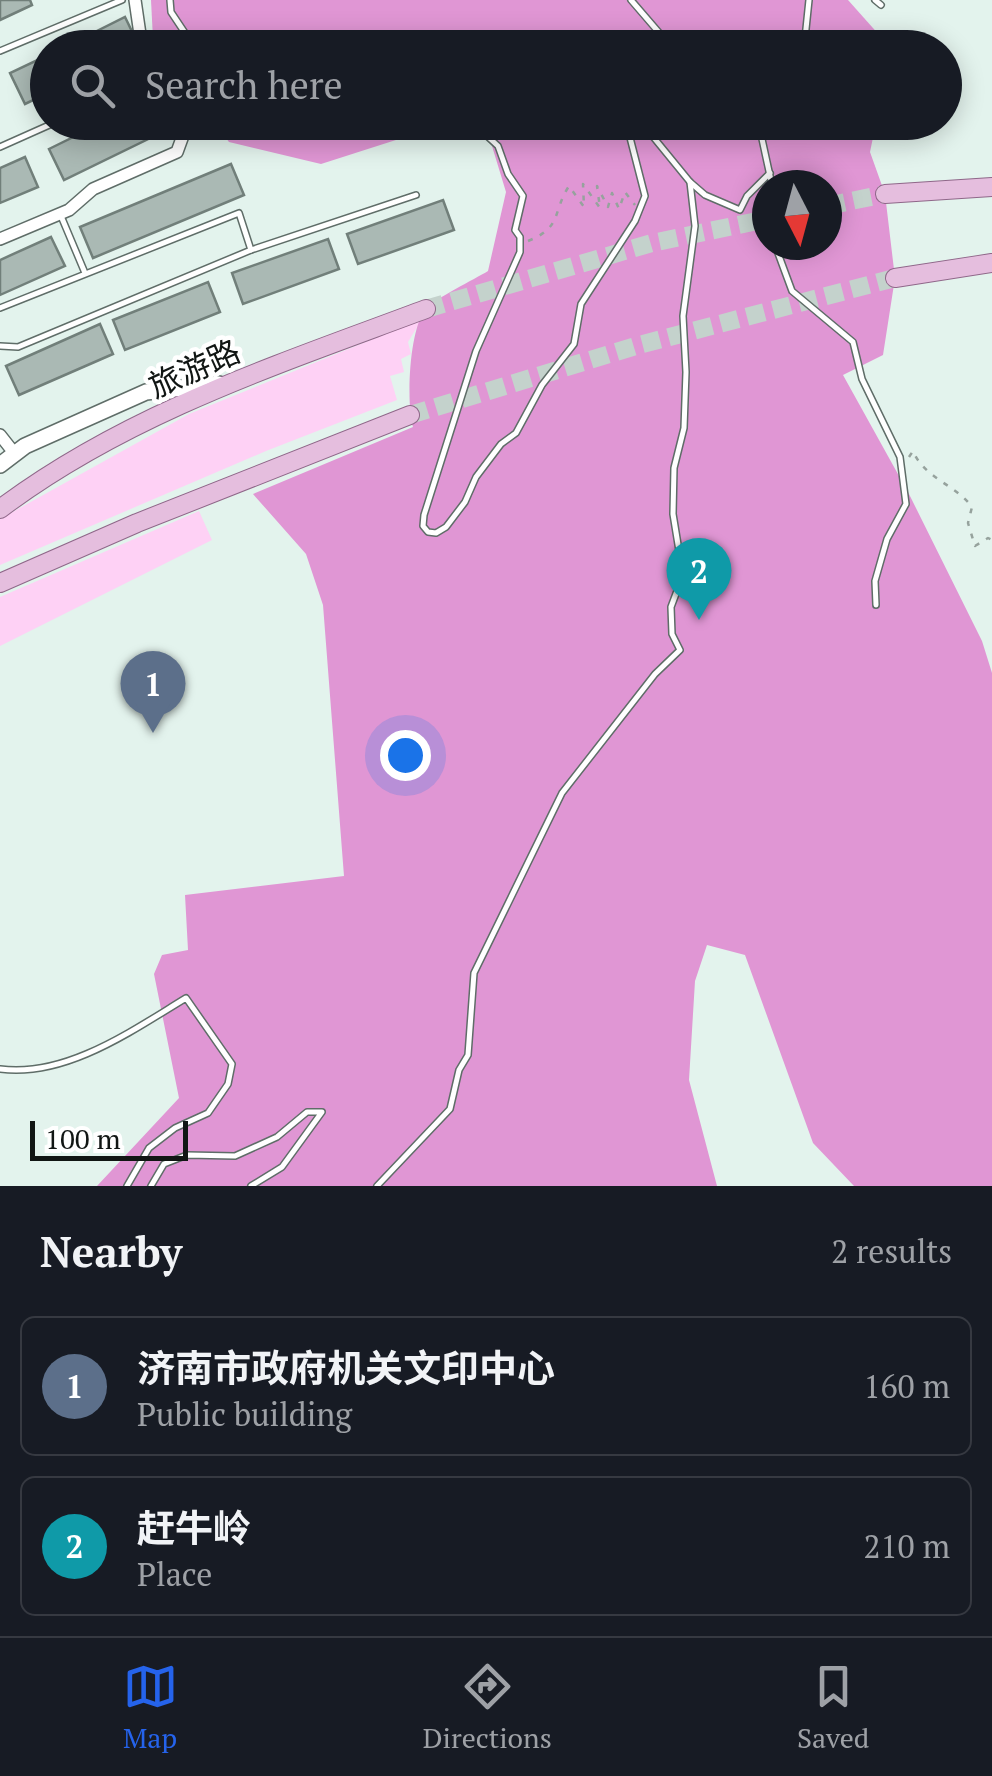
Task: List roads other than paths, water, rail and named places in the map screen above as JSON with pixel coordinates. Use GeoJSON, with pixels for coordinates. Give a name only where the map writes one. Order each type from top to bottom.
{"type":"FeatureCollection","features":[{"type":"Feature","properties":{"kind":"main road"},"geometry":{"type":"LineString","coordinates":[[885,194],[992,187]]}},
{"type":"Feature","properties":{"kind":"main road"},"geometry":{"type":"LineString","coordinates":[[895,278],[992,263]]}},
{"type":"Feature","properties":{"kind":"main road","name":"旅游路"},"geometry":{"type":"LineString","coordinates":[[0,509],[28,488],[165,411],[228,383],[426,309]]}},
{"type":"Feature","properties":{"kind":"main road"},"geometry":{"type":"LineString","coordinates":[[0,583],[410,415]]}},
{"type":"Feature","properties":{"kind":"street"},"geometry":{"type":"LineString","coordinates":[[135,0],[139,30]]}},
{"type":"Feature","properties":{"kind":"street"},"geometry":{"type":"LineString","coordinates":[[0,239],[60,214],[93,188],[177,152],[181,140]]}},
{"type":"Feature","properties":{"kind":"street"},"geometry":{"type":"LineString","coordinates":[[0,465],[25,446],[146,392],[228,383]]}},
{"type":"Feature","properties":{"kind":"street"},"geometry":{"type":"LineString","coordinates":[[0,435],[16,454]]}},
{"type":"Feature","properties":{"kind":"lane"},"geometry":{"type":"LineString","coordinates":[[50,30],[122,0]]}},
{"type":"Feature","properties":{"kind":"lane"},"geometry":{"type":"LineString","coordinates":[[170,0],[171,12],[183,30]]}},
{"type":"Feature","properties":{"kind":"lane"},"geometry":{"type":"LineString","coordinates":[[631,0],[657,30]]}},
{"type":"Feature","properties":{"kind":"lane"},"geometry":{"type":"LineString","coordinates":[[806,30],[809,0]]}},
{"type":"Feature","properties":{"kind":"lane"},"geometry":{"type":"LineString","coordinates":[[0,51],[30,38]]}},
{"type":"Feature","properties":{"kind":"lane"},"geometry":{"type":"LineString","coordinates":[[0,146],[30,133]]}},
{"type":"Feature","properties":{"kind":"lane"},"geometry":{"type":"LineString","coordinates":[[491,140],[523,196],[515,230],[520,238],[520,252],[476,351],[424,515],[423,526],[436,534],[446,528],[465,502],[476,477],[501,444],[516,433],[542,385],[574,344],[580,304],[645,196],[631,140]]}},
{"type":"Feature","properties":{"kind":"lane"},"geometry":{"type":"LineString","coordinates":[[656,140],[705,196],[740,210],[752,190]]}},
{"type":"Feature","properties":{"kind":"lane"},"geometry":{"type":"LineString","coordinates":[[762,140],[769,170]]}},
{"type":"Feature","properties":{"kind":"lane"},"geometry":{"type":"LineString","coordinates":[[377,1186],[450,1110],[459,1070],[468,1055],[474,973],[562,793],[655,674],[680,650],[672,634],[671,607],[683,575],[673,514],[674,468],[686,372],[682,316],[695,226],[690,182]]}},
{"type":"Feature","properties":{"kind":"lane"},"geometry":{"type":"LineString","coordinates":[[0,346],[18,347],[251,250],[416,195]]}},
{"type":"Feature","properties":{"kind":"lane"},"geometry":{"type":"LineString","coordinates":[[0,308],[239,213],[251,250]]}},
{"type":"Feature","properties":{"kind":"lane"},"geometry":{"type":"LineString","coordinates":[[60,214],[85,273]]}},
{"type":"Feature","properties":{"kind":"lane"},"geometry":{"type":"LineString","coordinates":[[781,260],[792,290],[852,342],[862,379],[900,457],[906,504],[887,539],[875,582],[876,605]]}},
{"type":"Feature","properties":{"kind":"lane"},"geometry":{"type":"LineString","coordinates":[[0,1070],[44,1068],[70,1060],[124,1035],[186,998],[232,1064],[228,1084],[208,1113],[175,1128],[149,1148],[127,1186]]}},
{"type":"Feature","properties":{"kind":"lane"},"geometry":{"type":"LineString","coordinates":[[151,1186],[164,1164],[187,1155],[235,1156],[277,1136],[307,1112],[322,1112],[282,1168],[251,1186]]}},
{"type":"Feature","properties":{"kind":"tunnel"},"geometry":{"type":"LineString","coordinates":[[842,203],[885,194]]}},
{"type":"Feature","properties":{"kind":"tunnel"},"geometry":{"type":"LineString","coordinates":[[426,309],[652,243],[752,222]]}},
{"type":"Feature","properties":{"kind":"tunnel"},"geometry":{"type":"LineString","coordinates":[[410,415],[639,345],[895,278]]}},
{"type":"Feature","properties":{"kind":"place","name":"赶牛岭"},"geometry":{"type":"Point","coordinates":[699,620]}},
{"type":"Feature","properties":{"kind":"place","name":"济南市政府机关文印中心"},"geometry":{"type":"Point","coordinates":[153,733]}}]}
